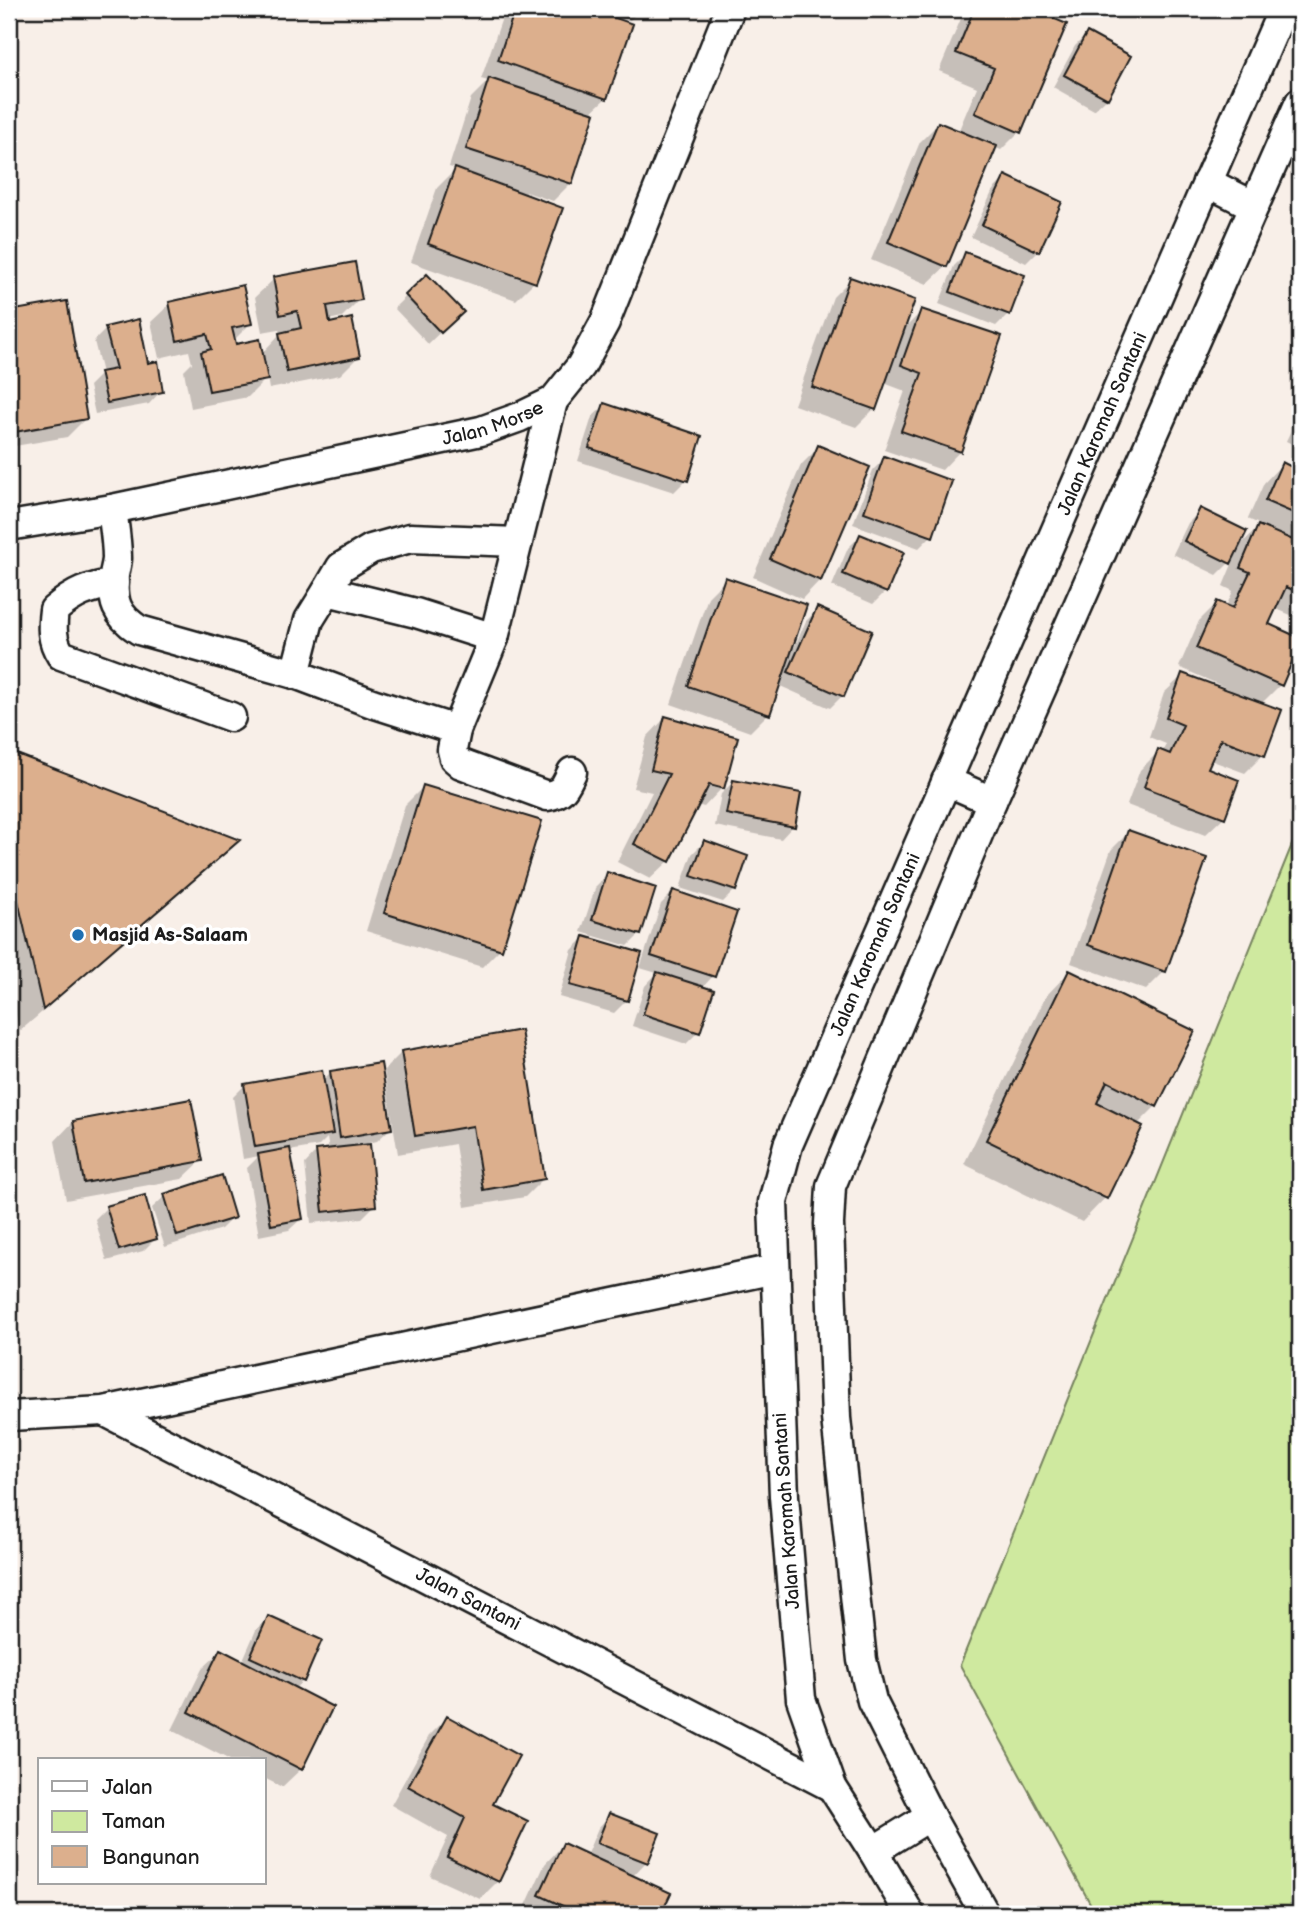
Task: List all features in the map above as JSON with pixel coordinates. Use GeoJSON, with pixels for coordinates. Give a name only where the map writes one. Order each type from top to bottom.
{"type":"FeatureCollection","features":[{"type":"Feature","properties":{"kind":"street","name":"Jalan Morse"},"geometry":{"type":"LineString","coordinates":[[9,526],[112,509],[481,431],[553,401],[581,366],[605,322],[730,9]]}},
{"type":"Feature","properties":{"kind":"street","name":"Jalan Karomah Santani"},"geometry":{"type":"LineString","coordinates":[[910,1914],[832,1787],[801,1699],[784,1496],[773,1202],[788,1145],[1283,9]]}},
{"type":"Feature","properties":{"kind":"street"},"geometry":{"type":"LineString","coordinates":[[985,1914],[930,1816],[872,1701],[862,1660],[836,1418],[829,1224],[831,1186],[992,801],[1300,102]]}},
{"type":"Feature","properties":{"kind":"street"},"geometry":{"type":"LineString","coordinates":[[1207,182],[1254,206]]}},
{"type":"Feature","properties":{"kind":"street"},"geometry":{"type":"LineString","coordinates":[[553,401],[494,638],[456,730],[452,751],[454,758],[461,764],[547,796],[563,790],[572,772]]}},
{"type":"Feature","properties":{"kind":"street"},"geometry":{"type":"LineString","coordinates":[[112,509],[117,559],[113,594],[118,612],[139,630],[295,674],[456,730]]}},
{"type":"Feature","properties":{"kind":"street"},"geometry":{"type":"LineString","coordinates":[[295,674],[309,620],[341,567],[371,549],[410,538],[518,542]]}},
{"type":"Feature","properties":{"kind":"street"},"geometry":{"type":"LineString","coordinates":[[114,583],[85,589],[69,597],[54,610],[52,631],[55,647],[61,654],[231,717]]}},
{"type":"Feature","properties":{"kind":"street"},"geometry":{"type":"LineString","coordinates":[[327,591],[416,612],[494,638]]}},
{"type":"Feature","properties":{"kind":"street"},"geometry":{"type":"LineString","coordinates":[[946,781],[992,801]]}},
{"type":"Feature","properties":{"kind":"street"},"geometry":{"type":"LineString","coordinates":[[9,1416],[104,1411],[775,1269]]}},
{"type":"Feature","properties":{"kind":"street","name":"Jalan Santani"},"geometry":{"type":"LineString","coordinates":[[104,1411],[832,1787]]}},
{"type":"Feature","properties":{"kind":"street"},"geometry":{"type":"LineString","coordinates":[[873,1851],[930,1816]]}},
{"type":"Feature","properties":{"kind":"green space"},"geometry":{"type":"Polygon","coordinates":[[[1300,825],[1300,1914],[1096,1914],[960,1665],[1300,825]]]}},
{"type":"Feature","properties":{"kind":"building"},"geometry":{"type":"Polygon","coordinates":[[[515,9],[590,9],[633,24],[607,99],[498,60],[515,9]]]}},
{"type":"Feature","properties":{"kind":"building"},"geometry":{"type":"Polygon","coordinates":[[[974,9],[1031,9],[1067,24],[1021,133],[975,113],[994,68],[956,53],[974,9]]]}},
{"type":"Feature","properties":{"kind":"building"},"geometry":{"type":"Polygon","coordinates":[[[1087,32],[1131,56],[1108,99],[1064,75],[1087,32]]]}},
{"type":"Feature","properties":{"kind":"building"},"geometry":{"type":"Polygon","coordinates":[[[489,78],[595,113],[572,184],[466,149],[489,78]]]}},
{"type":"Feature","properties":{"kind":"building"},"geometry":{"type":"Polygon","coordinates":[[[938,122],[997,146],[947,267],[888,242],[938,122]]]}},
{"type":"Feature","properties":{"kind":"building"},"geometry":{"type":"Polygon","coordinates":[[[455,168],[563,208],[536,283],[428,244],[455,168]]]}},
{"type":"Feature","properties":{"kind":"building"},"geometry":{"type":"Polygon","coordinates":[[[1005,175],[1062,202],[1039,252],[982,225],[1005,175]]]}},
{"type":"Feature","properties":{"kind":"building"},"geometry":{"type":"Polygon","coordinates":[[[965,252],[1025,275],[1010,315],[950,292],[965,252]]]}},
{"type":"Feature","properties":{"kind":"building"},"geometry":{"type":"Polygon","coordinates":[[[355,262],[362,300],[327,306],[330,323],[352,318],[360,357],[287,372],[279,333],[301,328],[297,311],[280,315],[273,277],[355,262]]]}},
{"type":"Feature","properties":{"kind":"building"},"geometry":{"type":"Polygon","coordinates":[[[427,274],[464,312],[441,333],[405,295],[427,274]]]}},
{"type":"Feature","properties":{"kind":"building"},"geometry":{"type":"Polygon","coordinates":[[[850,277],[915,300],[876,410],[812,387],[850,277]]]}},
{"type":"Feature","properties":{"kind":"building"},"geometry":{"type":"Polygon","coordinates":[[[243,285],[252,324],[232,328],[236,344],[260,339],[268,380],[209,391],[201,352],[211,349],[207,334],[177,341],[169,302],[243,285]]]}},
{"type":"Feature","properties":{"kind":"building"},"geometry":{"type":"Polygon","coordinates":[[[67,301],[87,419],[9,433],[9,311],[67,301]]]}},
{"type":"Feature","properties":{"kind":"building"},"geometry":{"type":"Polygon","coordinates":[[[921,309],[1002,336],[961,452],[901,431],[922,373],[901,365],[921,309]]]}},
{"type":"Feature","properties":{"kind":"building"},"geometry":{"type":"Polygon","coordinates":[[[139,319],[148,363],[158,361],[163,392],[107,403],[100,372],[116,369],[105,327],[139,319]]]}},
{"type":"Feature","properties":{"kind":"building"},"geometry":{"type":"Polygon","coordinates":[[[604,403],[702,436],[688,481],[589,448],[604,403]]]}},
{"type":"Feature","properties":{"kind":"building"},"geometry":{"type":"Polygon","coordinates":[[[818,445],[870,467],[821,581],[770,559],[818,445]]]}},
{"type":"Feature","properties":{"kind":"building"},"geometry":{"type":"Polygon","coordinates":[[[884,456],[952,481],[933,537],[864,512],[884,456]]]}},
{"type":"Feature","properties":{"kind":"building"},"geometry":{"type":"Polygon","coordinates":[[[1282,462],[1300,471],[1300,516],[1265,501],[1282,462]]]}},
{"type":"Feature","properties":{"kind":"building"},"geometry":{"type":"Polygon","coordinates":[[[1200,508],[1247,531],[1231,564],[1184,541],[1200,508]]]}},
{"type":"Feature","properties":{"kind":"building"},"geometry":{"type":"Polygon","coordinates":[[[1258,525],[1300,543],[1300,593],[1286,587],[1269,624],[1300,638],[1282,686],[1196,648],[1217,601],[1233,608],[1250,572],[1240,568],[1258,525]]]}},
{"type":"Feature","properties":{"kind":"building"},"geometry":{"type":"Polygon","coordinates":[[[860,534],[904,552],[887,593],[843,574],[860,534]]]}},
{"type":"Feature","properties":{"kind":"building"},"geometry":{"type":"Polygon","coordinates":[[[725,577],[807,605],[770,715],[688,686],[725,577]]]}},
{"type":"Feature","properties":{"kind":"building"},"geometry":{"type":"Polygon","coordinates":[[[817,607],[872,631],[844,697],[788,672],[817,607]]]}},
{"type":"Feature","properties":{"kind":"building"},"geometry":{"type":"Polygon","coordinates":[[[1182,673],[1282,710],[1265,756],[1221,739],[1208,768],[1239,780],[1225,818],[1144,787],[1158,749],[1170,754],[1183,725],[1166,718],[1182,673]]]}},
{"type":"Feature","properties":{"kind":"building"},"geometry":{"type":"Polygon","coordinates":[[[665,716],[738,737],[724,789],[709,785],[670,862],[634,844],[669,774],[651,770],[665,716]]]}},
{"type":"Feature","properties":{"kind":"building","name":"Masjid As-Salaam"},"geometry":{"type":"Polygon","coordinates":[[[9,751],[240,840],[43,1010],[9,861],[9,751]]]}},
{"type":"Feature","properties":{"kind":"building"},"geometry":{"type":"Polygon","coordinates":[[[733,780],[801,793],[795,827],[726,814],[733,780]]]}},
{"type":"Feature","properties":{"kind":"building"},"geometry":{"type":"Polygon","coordinates":[[[423,785],[542,821],[502,950],[384,913],[423,785]]]}},
{"type":"Feature","properties":{"kind":"building"},"geometry":{"type":"Polygon","coordinates":[[[1128,830],[1207,858],[1166,972],[1088,945],[1128,830]]]}},
{"type":"Feature","properties":{"kind":"building"},"geometry":{"type":"Polygon","coordinates":[[[704,840],[748,856],[736,891],[691,876],[704,840]]]}},
{"type":"Feature","properties":{"kind":"building"},"geometry":{"type":"Polygon","coordinates":[[[607,872],[656,888],[641,935],[592,920],[607,872]]]}},
{"type":"Feature","properties":{"kind":"building"},"geometry":{"type":"Polygon","coordinates":[[[673,890],[737,912],[715,977],[651,956],[673,890]]]}},
{"type":"Feature","properties":{"kind":"building"},"geometry":{"type":"Polygon","coordinates":[[[584,936],[642,953],[628,1001],[570,985],[584,936]]]}},
{"type":"Feature","properties":{"kind":"building"},"geometry":{"type":"Polygon","coordinates":[[[1069,970],[1195,1031],[1157,1107],[1107,1081],[1097,1103],[1143,1126],[1107,1199],[986,1140],[1069,970]]]}},
{"type":"Feature","properties":{"kind":"building"},"geometry":{"type":"Polygon","coordinates":[[[657,972],[714,990],[700,1033],[643,1014],[657,972]]]}},
{"type":"Feature","properties":{"kind":"building"},"geometry":{"type":"Polygon","coordinates":[[[521,1030],[545,1179],[483,1190],[473,1126],[415,1136],[401,1051],[521,1030]]]}},
{"type":"Feature","properties":{"kind":"building"},"geometry":{"type":"Polygon","coordinates":[[[381,1063],[392,1129],[340,1138],[330,1071],[381,1063]]]}},
{"type":"Feature","properties":{"kind":"building"},"geometry":{"type":"Polygon","coordinates":[[[322,1070],[333,1134],[255,1147],[244,1084],[322,1070]]]}},
{"type":"Feature","properties":{"kind":"building"},"geometry":{"type":"Polygon","coordinates":[[[191,1099],[203,1161],[84,1183],[73,1121],[191,1099]]]}},
{"type":"Feature","properties":{"kind":"building"},"geometry":{"type":"Polygon","coordinates":[[[370,1144],[376,1206],[323,1212],[316,1150],[370,1144]]]}},
{"type":"Feature","properties":{"kind":"building"},"geometry":{"type":"Polygon","coordinates":[[[290,1148],[303,1219],[271,1225],[258,1154],[290,1148]]]}},
{"type":"Feature","properties":{"kind":"building"},"geometry":{"type":"Polygon","coordinates":[[[222,1175],[235,1218],[177,1236],[164,1194],[222,1175]]]}},
{"type":"Feature","properties":{"kind":"building"},"geometry":{"type":"Polygon","coordinates":[[[145,1195],[157,1239],[119,1250],[106,1206],[145,1195]]]}},
{"type":"Feature","properties":{"kind":"building"},"geometry":{"type":"Polygon","coordinates":[[[268,1616],[322,1640],[304,1682],[250,1657],[268,1616]]]}},
{"type":"Feature","properties":{"kind":"building"},"geometry":{"type":"Polygon","coordinates":[[[220,1649],[333,1707],[302,1770],[189,1712],[220,1649]]]}},
{"type":"Feature","properties":{"kind":"building"},"geometry":{"type":"Polygon","coordinates":[[[447,1716],[519,1756],[493,1804],[528,1821],[499,1882],[447,1857],[465,1818],[408,1786],[447,1716]]]}},
{"type":"Feature","properties":{"kind":"building"},"geometry":{"type":"Polygon","coordinates":[[[609,1813],[660,1833],[648,1863],[597,1843],[609,1813]]]}},
{"type":"Feature","properties":{"kind":"building"},"geometry":{"type":"Polygon","coordinates":[[[563,1843],[671,1893],[661,1914],[580,1914],[539,1895],[563,1843]]]}},
{"type":"Feature","properties":{"kind":"place","name":"Masjid As-Salaam"},"geometry":{"type":"Point","coordinates":[78,935]}}]}
